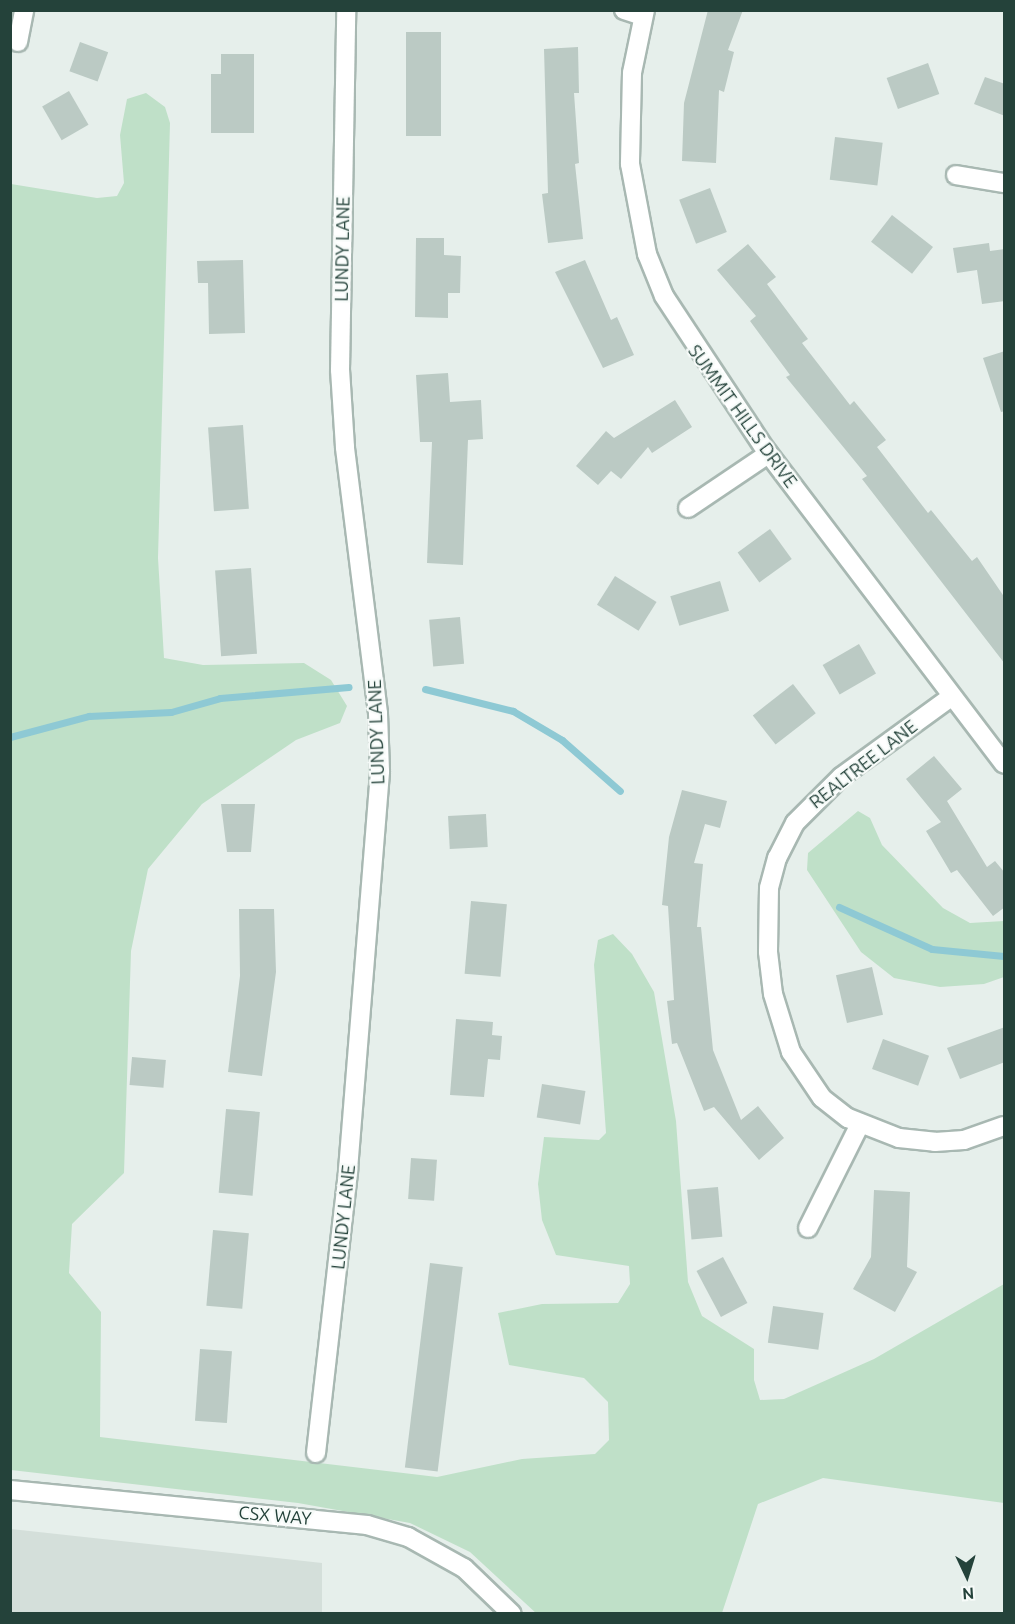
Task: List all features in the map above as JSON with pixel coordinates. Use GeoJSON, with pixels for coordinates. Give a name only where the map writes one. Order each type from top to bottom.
{"type":"FeatureCollection","features":[{"type":"Feature","properties":{"kind":"street"},"geometry":{"type":"LineString","coordinates":[[18,42],[24,10]]}},
{"type":"Feature","properties":{"kind":"street","name":"LUNDY LANE"},"geometry":{"type":"LineString","coordinates":[[316,1453],[348,1170],[380,771],[378,714],[345,447],[340,370],[346,10]]}},
{"type":"Feature","properties":{"kind":"street"},"geometry":{"type":"LineString","coordinates":[[624,10],[644,13]]}},
{"type":"Feature","properties":{"kind":"street","name":"SUMMIT HILLS DRIVE"},"geometry":{"type":"LineString","coordinates":[[644,13],[629,118],[633,186],[647,254],[686,335],[768,454],[951,697],[1005,764]]}},
{"type":"Feature","properties":{"kind":"street"},"geometry":{"type":"LineString","coordinates":[[956,175],[1005,183]]}},
{"type":"Feature","properties":{"kind":"street"},"geometry":{"type":"LineString","coordinates":[[688,508],[768,454]]}},
{"type":"Feature","properties":{"kind":"street","name":"REALTREE LANE"},"geometry":{"type":"LineString","coordinates":[[951,697],[841,777],[806,810],[784,840],[769,888],[768,952],[783,1033],[800,1069],[822,1098],[860,1124],[906,1139],[935,1142],[963,1140],[1005,1126]]}},
{"type":"Feature","properties":{"kind":"street"},"geometry":{"type":"LineString","coordinates":[[808,1228],[860,1124]]}},
{"type":"Feature","properties":{"kind":"street","name":"CSX WAY"},"geometry":{"type":"LineString","coordinates":[[10,1490],[367,1526],[408,1538],[464,1568],[512,1614]]}},
{"type":"Feature","properties":{"kind":"shaded area"},"geometry":{"type":"Polygon","coordinates":[[[11,1529],[322,1563],[322,1613],[11,1613],[11,1529]]]}},
{"type":"Feature","properties":{"kind":"green space"},"geometry":{"type":"Polygon","coordinates":[[[146,93],[165,107],[170,123],[158,558],[164,658],[203,665],[304,663],[331,680],[347,706],[340,723],[296,740],[202,804],[148,869],[131,951],[124,1173],[72,1224],[69,1273],[101,1312],[100,1437],[437,1477],[522,1459],[595,1454],[609,1440],[608,1402],[584,1378],[509,1365],[498,1313],[542,1304],[618,1303],[630,1284],[629,1266],[556,1255],[542,1220],[538,1184],[544,1137],[599,1140],[606,1133],[594,965],[598,940],[613,934],[632,954],[654,992],[676,1121],[688,1282],[702,1316],[754,1349],[754,1380],[760,1400],[784,1399],[874,1359],[1004,1284],[1004,1503],[823,1478],[758,1504],[722,1613],[537,1614],[470,1552],[410,1523],[298,1503],[11,1470],[11,184],[97,198],[117,196],[124,183],[120,135],[127,99],[146,93]]]}},
{"type":"Feature","properties":{"kind":"green space"},"geometry":{"type":"Polygon","coordinates":[[[858,811],[870,818],[882,845],[943,908],[970,923],[1004,921],[1004,977],[984,984],[940,987],[894,978],[861,952],[807,870],[808,853],[858,811]]]}},
{"type":"Feature","properties":{"kind":"building"},"geometry":{"type":"Polygon","coordinates":[[[708,10],[743,10],[728,50],[734,52],[724,92],[719,90],[716,163],[682,161],[684,103],[708,10]]]}},
{"type":"Feature","properties":{"kind":"building"},"geometry":{"type":"Polygon","coordinates":[[[406,32],[441,32],[441,136],[406,136],[406,32]]]}},
{"type":"Feature","properties":{"kind":"building"},"geometry":{"type":"Polygon","coordinates":[[[80,42],[108,52],[98,81],[69,71],[80,42]]]}},
{"type":"Feature","properties":{"kind":"building"},"geometry":{"type":"Polygon","coordinates":[[[578,47],[579,93],[574,93],[579,163],[575,164],[583,239],[548,243],[542,194],[548,193],[544,49],[578,47]]]}},
{"type":"Feature","properties":{"kind":"building"},"geometry":{"type":"Polygon","coordinates":[[[221,54],[254,54],[254,133],[211,133],[211,74],[221,74],[221,54]]]}},
{"type":"Feature","properties":{"kind":"building"},"geometry":{"type":"Polygon","coordinates":[[[928,63],[939,94],[898,109],[887,78],[928,63]]]}},
{"type":"Feature","properties":{"kind":"building"},"geometry":{"type":"Polygon","coordinates":[[[985,77],[1005,84],[1005,116],[974,104],[985,77]]]}},
{"type":"Feature","properties":{"kind":"building"},"geometry":{"type":"Polygon","coordinates":[[[69,91],[88,125],[62,140],[42,106],[69,91]]]}},
{"type":"Feature","properties":{"kind":"building"},"geometry":{"type":"Polygon","coordinates":[[[835,137],[883,143],[877,186],[830,180],[835,137]]]}},
{"type":"Feature","properties":{"kind":"building"},"geometry":{"type":"Polygon","coordinates":[[[710,188],[727,232],[696,244],[679,200],[710,188]]]}},
{"type":"Feature","properties":{"kind":"building"},"geometry":{"type":"Polygon","coordinates":[[[892,215],[933,247],[912,274],[871,242],[892,215]]]}},
{"type":"Feature","properties":{"kind":"building"},"geometry":{"type":"Polygon","coordinates":[[[416,238],[444,238],[444,255],[461,256],[460,293],[448,293],[448,318],[415,317],[416,238]]]}},
{"type":"Feature","properties":{"kind":"building"},"geometry":{"type":"Polygon","coordinates":[[[989,243],[990,251],[1005,249],[1005,301],[982,304],[977,270],[957,273],[953,248],[989,243]]]}},
{"type":"Feature","properties":{"kind":"building"},"geometry":{"type":"Polygon","coordinates":[[[748,244],[776,277],[767,284],[808,339],[802,343],[850,405],[854,401],[886,440],[877,447],[928,513],[931,510],[972,561],[977,557],[1005,598],[1005,664],[862,479],[867,476],[786,377],[790,375],[750,321],[756,316],[717,270],[748,244]]]}},
{"type":"Feature","properties":{"kind":"building"},"geometry":{"type":"Polygon","coordinates":[[[243,260],[245,333],[209,334],[208,283],[198,283],[197,261],[243,260]]]}},
{"type":"Feature","properties":{"kind":"building"},"geometry":{"type":"Polygon","coordinates":[[[585,260],[611,320],[617,317],[634,355],[603,368],[555,272],[585,260]]]}},
{"type":"Feature","properties":{"kind":"building"},"geometry":{"type":"Polygon","coordinates":[[[1005,351],[1005,411],[1001,412],[983,358],[1005,351]]]}},
{"type":"Feature","properties":{"kind":"building"},"geometry":{"type":"Polygon","coordinates":[[[448,373],[450,402],[481,400],[483,439],[468,440],[463,565],[427,563],[432,442],[420,442],[416,375],[448,373]]]}},
{"type":"Feature","properties":{"kind":"building"},"geometry":{"type":"Polygon","coordinates":[[[675,400],[692,427],[652,453],[648,447],[621,479],[611,471],[598,485],[576,466],[606,431],[614,438],[675,400]]]}},
{"type":"Feature","properties":{"kind":"building"},"geometry":{"type":"Polygon","coordinates":[[[243,425],[249,509],[214,511],[208,427],[243,425]]]}},
{"type":"Feature","properties":{"kind":"building"},"geometry":{"type":"Polygon","coordinates":[[[770,529],[792,559],[759,582],[738,553],[770,529]]]}},
{"type":"Feature","properties":{"kind":"building"},"geometry":{"type":"Polygon","coordinates":[[[251,568],[257,654],[221,656],[215,571],[251,568]]]}},
{"type":"Feature","properties":{"kind":"building"},"geometry":{"type":"Polygon","coordinates":[[[615,576],[657,602],[639,631],[597,605],[615,576]]]}},
{"type":"Feature","properties":{"kind":"building"},"geometry":{"type":"Polygon","coordinates":[[[720,581],[729,611],[679,626],[670,596],[720,581]]]}},
{"type":"Feature","properties":{"kind":"building"},"geometry":{"type":"Polygon","coordinates":[[[460,617],[464,664],[433,667],[429,620],[460,617]]]}},
{"type":"Feature","properties":{"kind":"building"},"geometry":{"type":"Polygon","coordinates":[[[859,644],[876,673],[840,694],[823,665],[859,644]]]}},
{"type":"Feature","properties":{"kind":"building"},"geometry":{"type":"Polygon","coordinates":[[[793,684],[816,713],[776,745],[753,715],[793,684]]]}},
{"type":"Feature","properties":{"kind":"building"},"geometry":{"type":"Polygon","coordinates":[[[934,756],[962,789],[947,801],[987,867],[995,861],[1005,873],[1005,907],[993,916],[957,870],[951,873],[926,831],[941,822],[906,779],[934,756]]]}},
{"type":"Feature","properties":{"kind":"building"},"geometry":{"type":"Polygon","coordinates":[[[682,790],[727,801],[720,828],[705,824],[694,863],[703,864],[697,927],[701,927],[713,1050],[741,1120],[758,1106],[784,1138],[759,1160],[714,1107],[704,1111],[677,1043],[672,1044],[667,1001],[674,1000],[668,906],[662,905],[669,837],[682,790]]]}},
{"type":"Feature","properties":{"kind":"building"},"geometry":{"type":"Polygon","coordinates":[[[221,804],[255,804],[251,852],[227,852],[221,804]]]}},
{"type":"Feature","properties":{"kind":"building"},"geometry":{"type":"Polygon","coordinates":[[[486,814],[488,847],[450,849],[448,816],[486,814]]]}},
{"type":"Feature","properties":{"kind":"building"},"geometry":{"type":"Polygon","coordinates":[[[471,901],[507,904],[501,977],[465,974],[471,901]]]}},
{"type":"Feature","properties":{"kind":"building"},"geometry":{"type":"Polygon","coordinates":[[[239,909],[274,909],[276,972],[262,1076],[228,1072],[240,976],[239,909]]]}},
{"type":"Feature","properties":{"kind":"building"},"geometry":{"type":"Polygon","coordinates":[[[872,967],[883,1015],[847,1023],[836,975],[872,967]]]}},
{"type":"Feature","properties":{"kind":"building"},"geometry":{"type":"Polygon","coordinates":[[[456,1019],[493,1022],[492,1035],[502,1036],[500,1060],[488,1059],[484,1097],[450,1095],[456,1019]]]}},
{"type":"Feature","properties":{"kind":"building"},"geometry":{"type":"Polygon","coordinates":[[[1005,1027],[1005,1062],[960,1079],[947,1048],[1005,1027]]]}},
{"type":"Feature","properties":{"kind":"building"},"geometry":{"type":"Polygon","coordinates":[[[883,1039],[929,1056],[918,1086],[872,1069],[883,1039]]]}},
{"type":"Feature","properties":{"kind":"building"},"geometry":{"type":"Polygon","coordinates":[[[132,1057],[166,1060],[163,1088],[130,1085],[132,1057]]]}},
{"type":"Feature","properties":{"kind":"building"},"geometry":{"type":"Polygon","coordinates":[[[542,1084],[585,1091],[580,1124],[537,1118],[542,1084]]]}},
{"type":"Feature","properties":{"kind":"building"},"geometry":{"type":"Polygon","coordinates":[[[226,1109],[260,1112],[253,1196],[219,1193],[226,1109]]]}},
{"type":"Feature","properties":{"kind":"building"},"geometry":{"type":"Polygon","coordinates":[[[411,1158],[437,1160],[434,1201],[408,1199],[411,1158]]]}},
{"type":"Feature","properties":{"kind":"building"},"geometry":{"type":"Polygon","coordinates":[[[718,1187],[722,1237],[691,1240],[687,1190],[718,1187]]]}},
{"type":"Feature","properties":{"kind":"building"},"geometry":{"type":"Polygon","coordinates":[[[874,1190],[910,1192],[907,1267],[917,1272],[895,1312],[853,1289],[871,1257],[874,1190]]]}},
{"type":"Feature","properties":{"kind":"building"},"geometry":{"type":"Polygon","coordinates":[[[213,1230],[249,1233],[242,1309],[206,1306],[213,1230]]]}},
{"type":"Feature","properties":{"kind":"building"},"geometry":{"type":"Polygon","coordinates":[[[723,1257],[747,1303],[721,1317],[697,1271],[723,1257]]]}},
{"type":"Feature","properties":{"kind":"building"},"geometry":{"type":"Polygon","coordinates":[[[430,1263],[463,1267],[438,1471],[405,1467],[430,1263]]]}},
{"type":"Feature","properties":{"kind":"building"},"geometry":{"type":"Polygon","coordinates":[[[773,1306],[824,1313],[818,1350],[768,1343],[773,1306]]]}},
{"type":"Feature","properties":{"kind":"building"},"geometry":{"type":"Polygon","coordinates":[[[200,1349],[232,1351],[227,1423],[195,1421],[200,1349]]]}},
{"type":"Feature","properties":{"kind":"waterway"},"geometry":{"type":"LineString","coordinates":[[10,737],[89,716],[171,712],[220,698],[349,687]]}},
{"type":"Feature","properties":{"kind":"waterway"},"geometry":{"type":"LineString","coordinates":[[425,689],[513,711],[562,740],[620,791]]}},
{"type":"Feature","properties":{"kind":"waterway"},"geometry":{"type":"LineString","coordinates":[[839,907],[932,949],[1004,956]]}}]}
